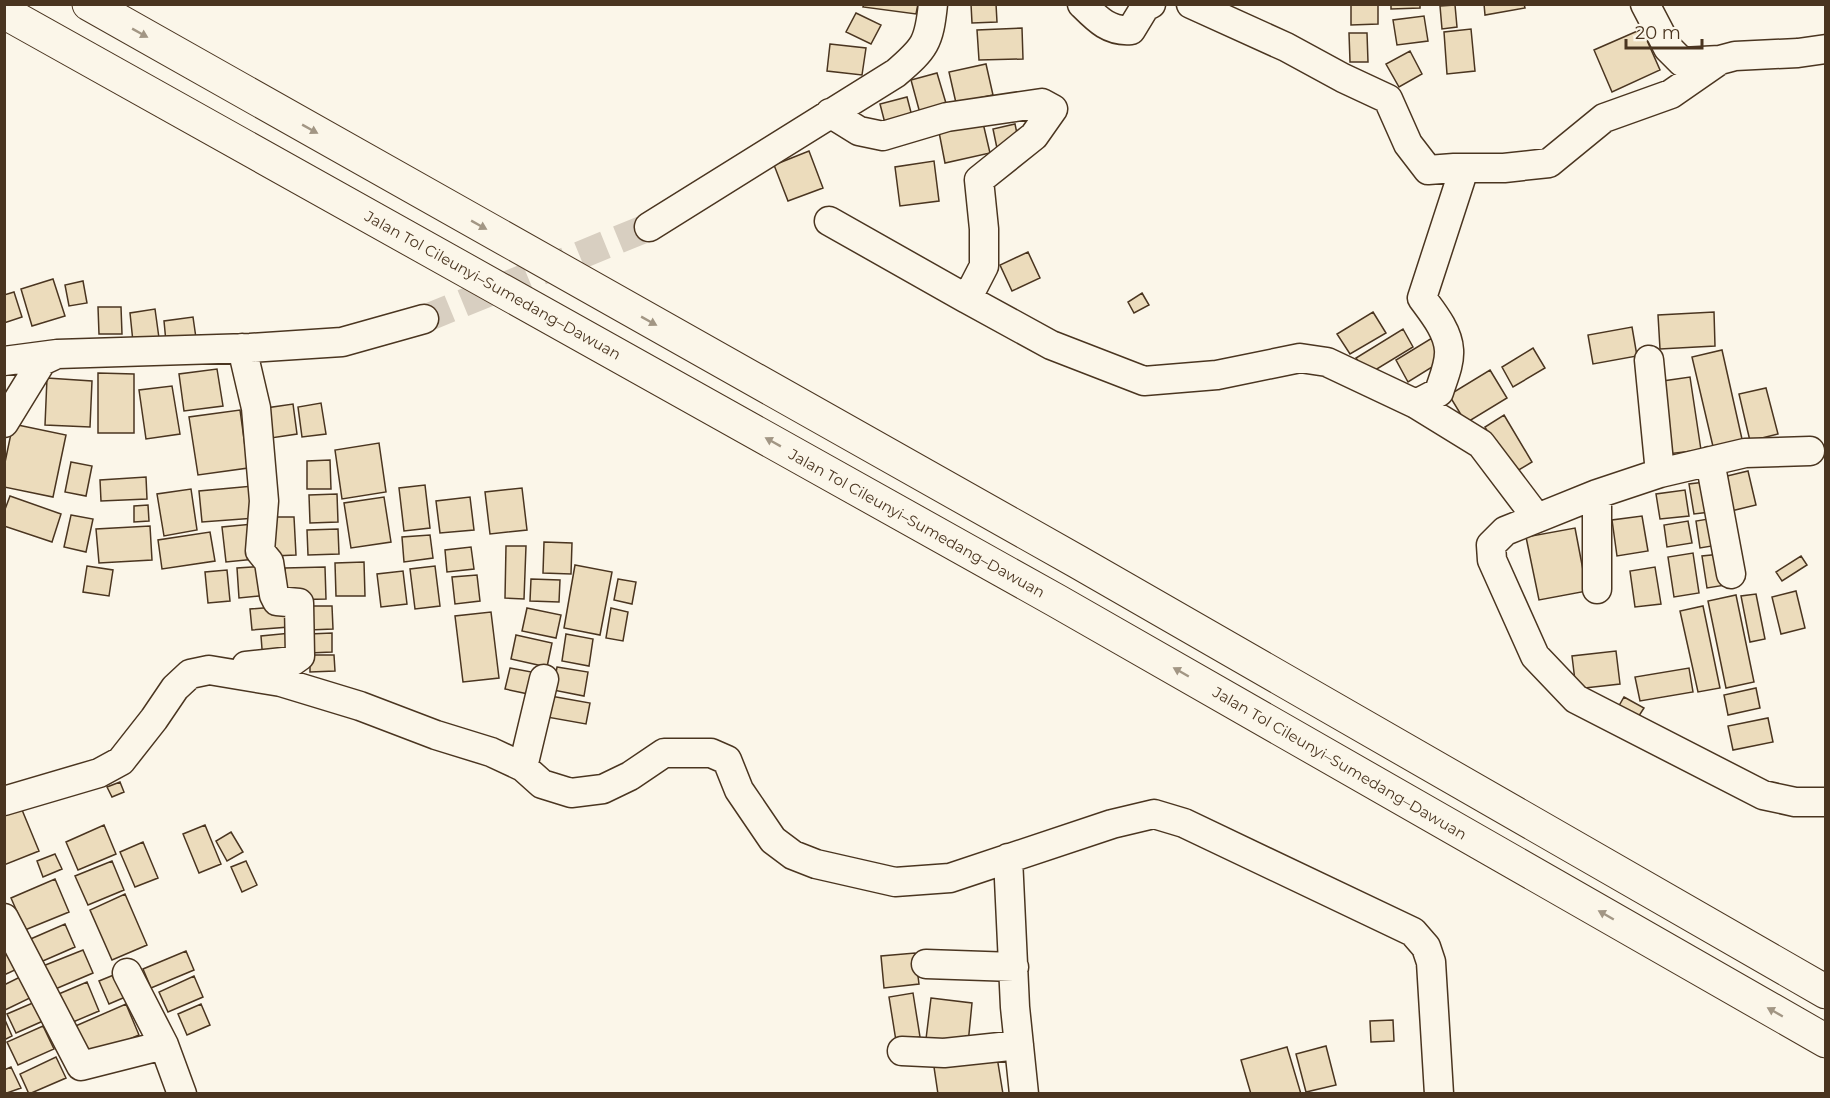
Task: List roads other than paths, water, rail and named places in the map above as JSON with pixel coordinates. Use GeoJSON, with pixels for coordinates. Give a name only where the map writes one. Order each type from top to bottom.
{"type":"FeatureCollection","features":[{"type":"Feature","properties":{"kind":"highway"},"geometry":{"type":"LineString","coordinates":[[89,4],[1078,562],[1826,992]]}},
{"type":"Feature","properties":{"kind":"highway","name":"Jalan Tol Cileunyi–Sumedang–Dawuan"},"geometry":{"type":"LineString","coordinates":[[4,12],[1057,601],[1826,1041]]}},
{"type":"Feature","properties":{"kind":"street"},"geometry":{"type":"LineString","coordinates":[[649,227],[896,74],[920,52],[930,30],[933,4]]}},
{"type":"Feature","properties":{"kind":"street"},"geometry":{"type":"LineString","coordinates":[[1082,4],[1102,24],[1118,31],[1131,30],[1145,7],[1151,4]]}},
{"type":"Feature","properties":{"kind":"street"},"geometry":{"type":"LineString","coordinates":[[1191,4],[1286,47],[1388,99],[1408,144],[1428,170],[1504,168],[1549,163],[1604,118],[1671,94],[1720,60]]}},
{"type":"Feature","properties":{"kind":"street"},"geometry":{"type":"LineString","coordinates":[[1645,4],[1668,48],[1683,62],[1826,49]]}},
{"type":"Feature","properties":{"kind":"street"},"geometry":{"type":"LineString","coordinates":[[830,113],[859,130],[883,136],[947,117],[1042,103],[1053,109],[1034,136],[979,180],[984,228],[984,266],[967,300]]}},
{"type":"Feature","properties":{"kind":"street"},"geometry":{"type":"LineString","coordinates":[[1416,404],[1440,392],[1448,363],[1449,348],[1440,323],[1422,298],[1464,169]]}},
{"type":"Feature","properties":{"kind":"street"},"geometry":{"type":"LineString","coordinates":[[829,221],[1051,345],[1144,381],[1217,375],[1300,358],[1327,362],[1416,404],[1481,444],[1537,518]]}},
{"type":"Feature","properties":{"kind":"street"},"geometry":{"type":"LineString","coordinates":[[4,361],[57,354],[342,342],[424,319]]}},
{"type":"Feature","properties":{"kind":"street"},"geometry":{"type":"LineString","coordinates":[[237,675],[248,665],[293,661],[300,656],[299,603],[277,601],[269,562],[260,551],[264,501],[256,408],[242,348]]}},
{"type":"Feature","properties":{"kind":"street"},"geometry":{"type":"LineString","coordinates":[[4,423],[42,361],[57,354]]}},
{"type":"Feature","properties":{"kind":"street"},"geometry":{"type":"LineString","coordinates":[[1649,360],[1660,473]]}},
{"type":"Feature","properties":{"kind":"street"},"geometry":{"type":"LineString","coordinates":[[1810,451],[1745,453],[1660,473],[1597,494],[1505,531],[1491,545],[1492,560],[1535,656],[1576,699],[1763,795],[1795,802],[1826,802]]}},
{"type":"Feature","properties":{"kind":"street"},"geometry":{"type":"LineString","coordinates":[[1710,461],[1731,574]]}},
{"type":"Feature","properties":{"kind":"street"},"geometry":{"type":"LineString","coordinates":[[1597,494],[1597,589]]}},
{"type":"Feature","properties":{"kind":"street"},"geometry":{"type":"LineString","coordinates":[[4,801],[99,773],[121,761],[175,688],[190,674],[209,670],[281,682],[360,706],[436,735],[491,752],[523,767],[542,784],[571,793],[603,789],[630,776],[664,753],[711,753],[727,760],[739,790],[773,840],[793,855],[816,864],[895,882],[950,878],[1112,824],[1154,814],[1184,823],[1413,932],[1426,947],[1431,963],[1439,1094]]}},
{"type":"Feature","properties":{"kind":"street"},"geometry":{"type":"LineString","coordinates":[[523,767],[544,679]]}},
{"type":"Feature","properties":{"kind":"street"},"geometry":{"type":"LineString","coordinates":[[1008,858],[1024,1094]]}},
{"type":"Feature","properties":{"kind":"street"},"geometry":{"type":"LineString","coordinates":[[4,918],[81,1066],[164,1045]]}},
{"type":"Feature","properties":{"kind":"street"},"geometry":{"type":"LineString","coordinates":[[926,964],[1014,967]]}},
{"type":"Feature","properties":{"kind":"street"},"geometry":{"type":"LineString","coordinates":[[127,973],[164,1045],[182,1094]]}},
{"type":"Feature","properties":{"kind":"street"},"geometry":{"type":"LineString","coordinates":[[902,1052],[944,1053],[1019,1045]]}},
{"type":"Feature","properties":{"kind":"tunnel"},"geometry":{"type":"LineString","coordinates":[[424,319],[649,227]]}}]}
